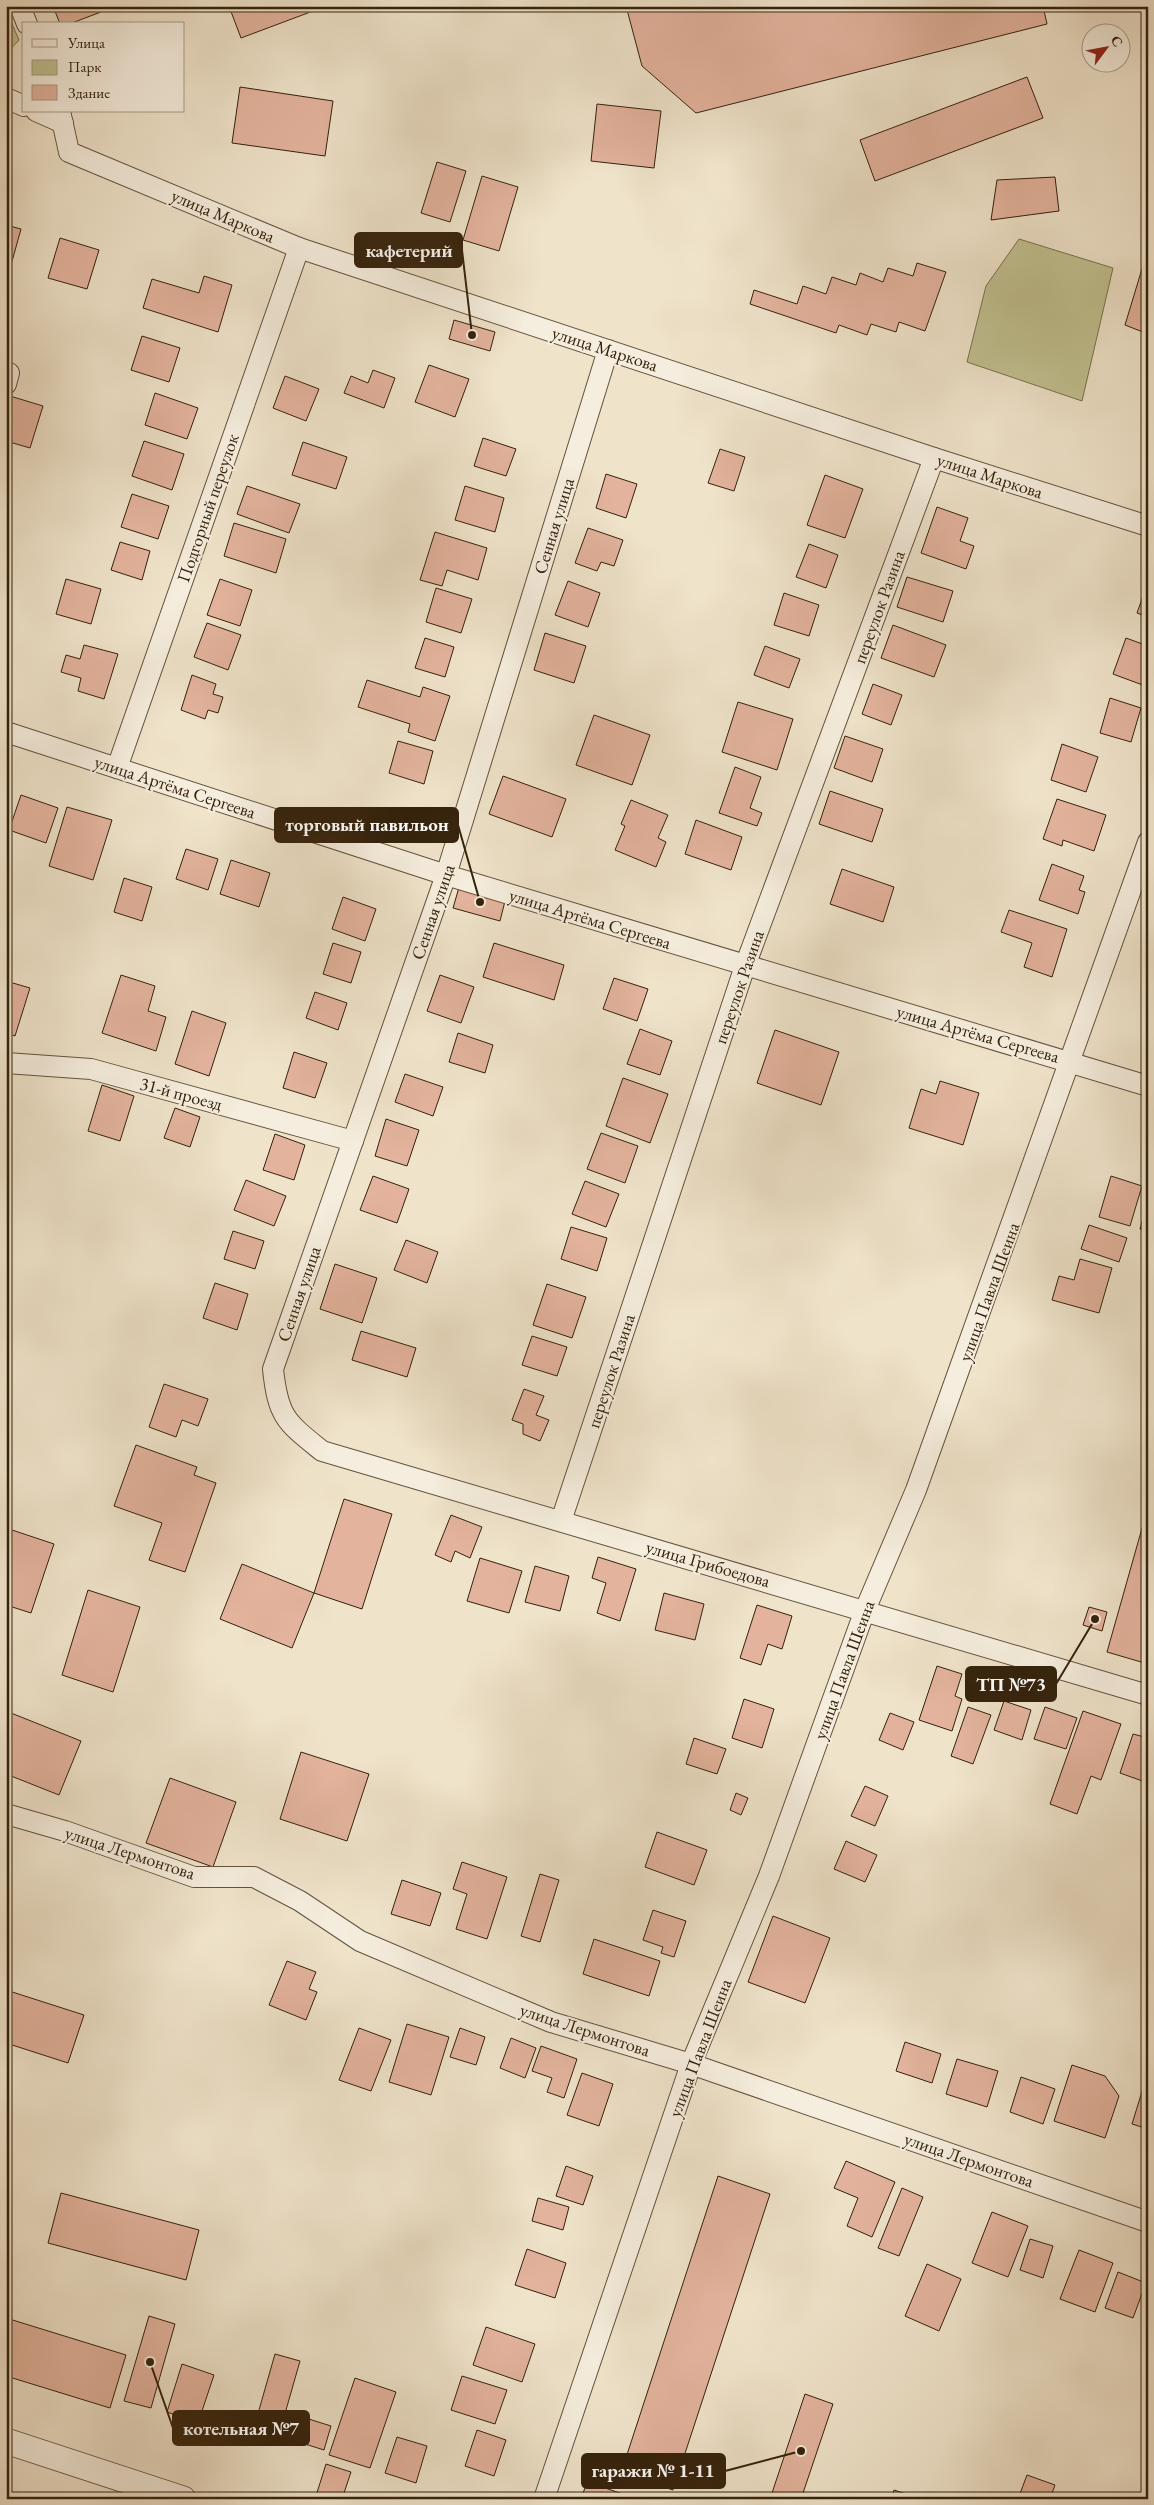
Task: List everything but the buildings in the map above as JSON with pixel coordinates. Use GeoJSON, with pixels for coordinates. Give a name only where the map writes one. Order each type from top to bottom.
{"type":"FeatureCollection","features":[{"type":"Feature","properties":{"kind":"street"},"geometry":{"type":"LineString","coordinates":[[20,6],[26,22]]}},
{"type":"Feature","properties":{"kind":"street"},"geometry":{"type":"LineString","coordinates":[[6,98],[22,105]]}},
{"type":"Feature","properties":{"kind":"street"},"geometry":{"type":"LineString","coordinates":[[40,112],[62,117]]}},
{"type":"Feature","properties":{"kind":"street","name":"улица Маркова"},"geometry":{"type":"LineString","coordinates":[[62,117],[69,152],[299,248],[934,458],[1148,526]]}},
{"type":"Feature","properties":{"kind":"street","name":"Подгорный переулок"},"geometry":{"type":"LineString","coordinates":[[117,768],[299,248]]}},
{"type":"Feature","properties":{"kind":"street","name":"Сенная улица"},"geometry":{"type":"LineString","coordinates":[[282,1413],[276,1398],[273,1369],[446,875],[608,350]]}},
{"type":"Feature","properties":{"kind":"street","name":"переулок Разина"},"geometry":{"type":"LineString","coordinates":[[561,1521],[745,966],[934,458]]}},
{"type":"Feature","properties":{"kind":"street","name":"улица Артёма Сергеева"},"geometry":{"type":"LineString","coordinates":[[6,732],[446,875],[745,966],[1071,1061],[1148,1086]]}},
{"type":"Feature","properties":{"kind":"street","name":"улица Павла Шеина"},"geometry":{"type":"LineString","coordinates":[[544,2499],[691,2064],[769,1876],[865,1610],[916,1490],[1148,842]]}},
{"type":"Feature","properties":{"kind":"street","name":"31-й проезд"},"geometry":{"type":"LineString","coordinates":[[6,1063],[91,1069],[353,1141]]}},
{"type":"Feature","properties":{"kind":"street","name":"улица Грибоедова"},"geometry":{"type":"LineString","coordinates":[[282,1413],[292,1426],[322,1451],[1148,1695]]}},
{"type":"Feature","properties":{"kind":"street","name":"улица Лермонтова"},"geometry":{"type":"LineString","coordinates":[[6,1814],[65,1831],[194,1876],[254,1877],[300,1901],[360,1941],[551,2022],[691,2064],[1148,2222]]}},
{"type":"Feature","properties":{"kind":"street"},"geometry":{"type":"LineString","coordinates":[[6,2441],[184,2499]]}},
{"type":"Feature","properties":{"kind":"green space"},"geometry":{"type":"Polygon","coordinates":[[[6,10],[19,40],[6,54],[6,10]]]}},
{"type":"Feature","properties":{"kind":"green space"},"geometry":{"type":"Polygon","coordinates":[[[1019,239],[1113,268],[1082,401],[967,362],[986,286],[1019,239]]]}},
{"type":"Feature","properties":{"kind":"place","name":"кафетерий"},"geometry":{"type":"Point","coordinates":[472,335]}},
{"type":"Feature","properties":{"kind":"place","name":"торговый павильон"},"geometry":{"type":"Point","coordinates":[480,902]}},
{"type":"Feature","properties":{"kind":"place","name":"ТП №73"},"geometry":{"type":"Point","coordinates":[1095,1619]}},
{"type":"Feature","properties":{"kind":"place","name":"котельная №7"},"geometry":{"type":"Point","coordinates":[150,2362]}},
{"type":"Feature","properties":{"kind":"place","name":"гаражи № 1-11"},"geometry":{"type":"Point","coordinates":[801,2451]}}]}
